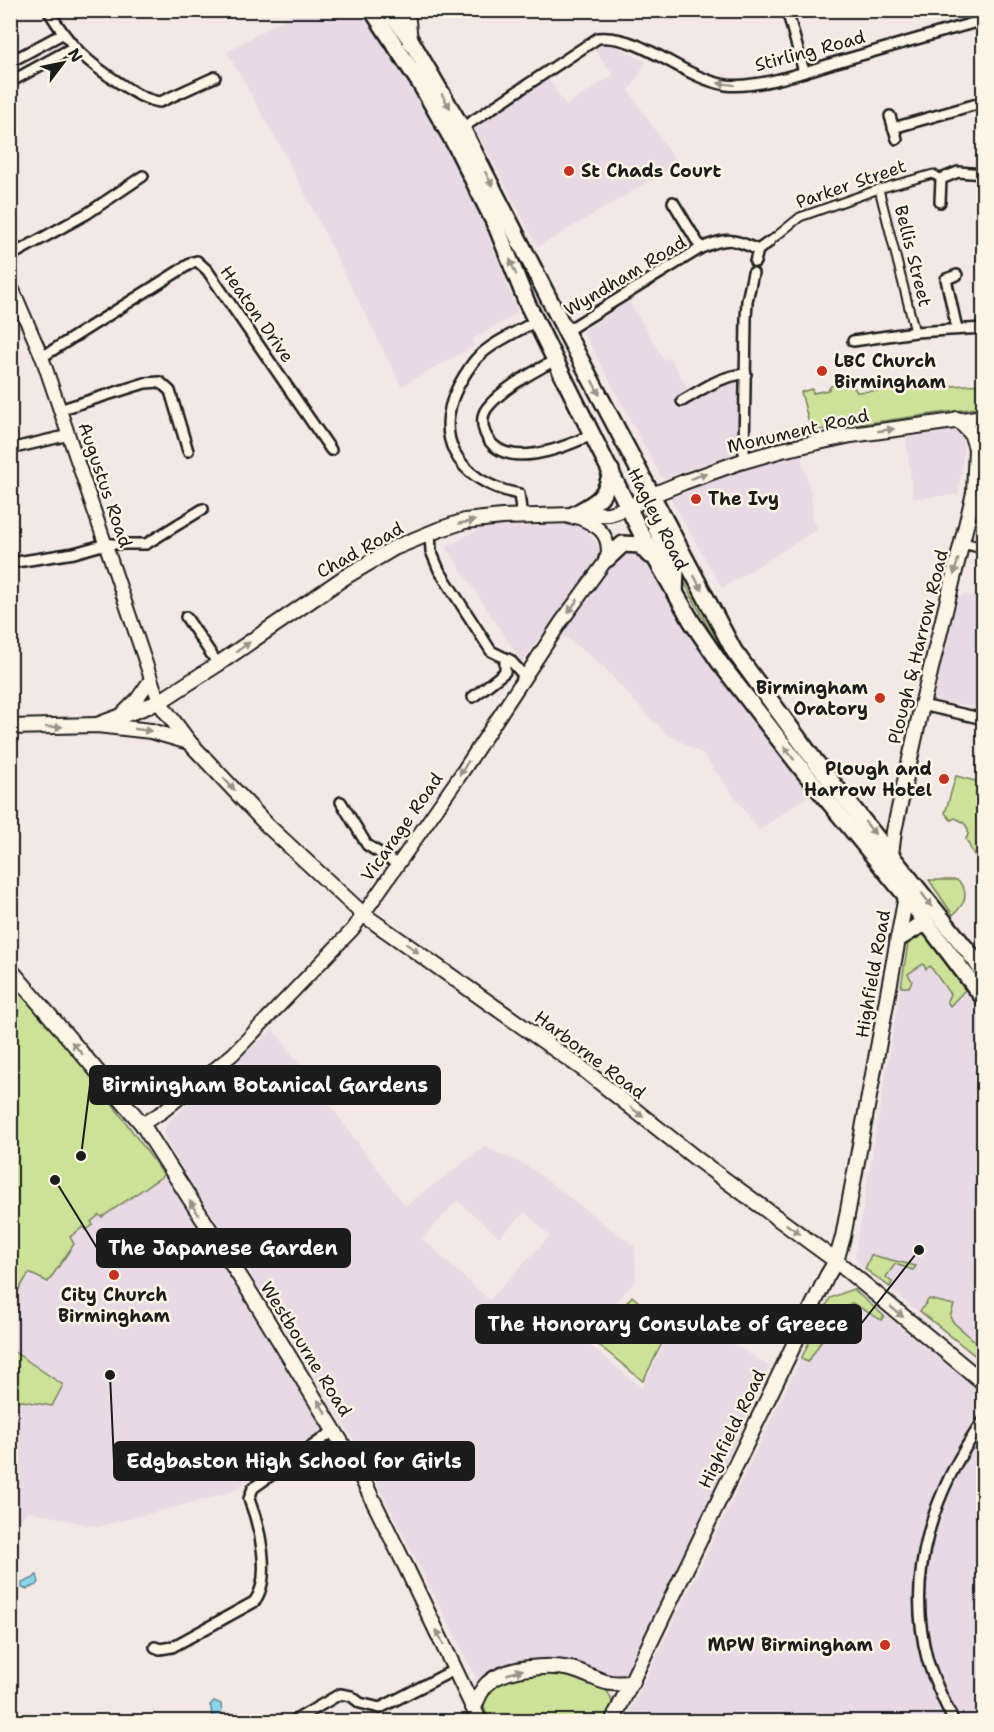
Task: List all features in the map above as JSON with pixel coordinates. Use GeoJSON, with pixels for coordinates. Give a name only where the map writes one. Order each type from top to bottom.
{"type":"FeatureCollection","features":[{"type":"Feature","properties":{"kind":"highway","name":"Hagley Road"},"geometry":{"type":"LineString","coordinates":[[372,10],[421,85],[483,196],[536,321],[628,508],[675,594],[720,663],[801,768],[944,923],[984,974]]}},
{"type":"Feature","properties":{"kind":"highway","name":"Hagley Road"},"geometry":{"type":"LineString","coordinates":[[389,10],[410,39],[462,128],[567,334],[734,651],[888,861],[906,896],[984,999]]}},
{"type":"Feature","properties":{"kind":"highway"},"geometry":{"type":"LineString","coordinates":[[555,360],[563,355],[567,334]]}},
{"type":"Feature","properties":{"kind":"highway"},"geometry":{"type":"LineString","coordinates":[[571,516],[596,502],[608,488],[611,470]]}},
{"type":"Feature","properties":{"kind":"highway"},"geometry":{"type":"LineString","coordinates":[[652,495],[656,528],[676,570],[675,594]]}},
{"type":"Feature","properties":{"kind":"highway"},"geometry":{"type":"LineString","coordinates":[[607,559],[617,548],[630,543],[640,545],[659,566]]}},
{"type":"Feature","properties":{"kind":"highway"},"geometry":{"type":"LineString","coordinates":[[720,663],[734,651]]}},
{"type":"Feature","properties":{"kind":"highway"},"geometry":{"type":"LineString","coordinates":[[898,939],[919,926],[927,925]]}},
{"type":"Feature","properties":{"kind":"main road"},"geometry":{"type":"LineString","coordinates":[[407,10],[410,39],[421,85]]}},
{"type":"Feature","properties":{"kind":"main road","name":"Monument Road"},"geometry":{"type":"LineString","coordinates":[[628,508],[652,495],[747,460],[782,450],[851,435],[984,417]]}},
{"type":"Feature","properties":{"kind":"main road"},"geometry":{"type":"LineString","coordinates":[[957,419],[971,433],[976,448]]}},
{"type":"Feature","properties":{"kind":"main road","name":"Plough & Harrow Road"},"geometry":{"type":"LineString","coordinates":[[888,861],[922,705],[974,493],[976,448],[984,433]]}},
{"type":"Feature","properties":{"kind":"main road","name":"Chad Road"},"geometry":{"type":"LineString","coordinates":[[155,691],[172,694],[345,577],[394,548],[430,534],[465,521],[609,514],[628,508]]}},
{"type":"Feature","properties":{"kind":"main road"},"geometry":{"type":"LineString","coordinates":[[97,725],[118,718],[155,691]]}},
{"type":"Feature","properties":{"kind":"main road","name":"Harborne Road"},"geometry":{"type":"LineString","coordinates":[[155,691],[189,742],[268,826],[364,915],[583,1069],[698,1160],[836,1261],[984,1383]]}},
{"type":"Feature","properties":{"kind":"main road"},"geometry":{"type":"LineString","coordinates":[[10,728],[97,725],[151,731],[189,742]]}},
{"type":"Feature","properties":{"kind":"main road","name":"Highfield Road"},"geometry":{"type":"LineString","coordinates":[[613,1720],[760,1413],[836,1261],[843,1237],[906,896]]}},
{"type":"Feature","properties":{"kind":"main road","name":"Westbourne Road"},"geometry":{"type":"LineString","coordinates":[[10,969],[141,1124],[251,1294],[358,1470],[477,1715]]}},
{"type":"Feature","properties":{"kind":"main road"},"geometry":{"type":"LineString","coordinates":[[477,1715],[480,1694],[487,1684],[498,1677],[526,1668],[570,1669],[605,1683],[620,1685],[633,1682]]}},
{"type":"Feature","properties":{"kind":"main road"},"geometry":{"type":"LineString","coordinates":[[605,1683],[615,1707],[613,1720]]}},
{"type":"Feature","properties":{"kind":"street"},"geometry":{"type":"LineString","coordinates":[[48,10],[62,34],[91,65],[138,95],[160,102],[215,77]]}},
{"type":"Feature","properties":{"kind":"street"},"geometry":{"type":"LineString","coordinates":[[787,10],[804,72]]}},
{"type":"Feature","properties":{"kind":"street","name":"Stirling Road"},"geometry":{"type":"LineString","coordinates":[[462,128],[598,38],[611,37],[623,41],[705,80],[728,85],[752,83],[804,72],[984,20]]}},
{"type":"Feature","properties":{"kind":"street"},"geometry":{"type":"LineString","coordinates":[[10,62],[62,34]]}},
{"type":"Feature","properties":{"kind":"street"},"geometry":{"type":"LineString","coordinates":[[10,82],[74,47]]}},
{"type":"Feature","properties":{"kind":"street"},"geometry":{"type":"LineString","coordinates":[[893,128],[984,102]]}},
{"type":"Feature","properties":{"kind":"street"},"geometry":{"type":"LineString","coordinates":[[890,116],[897,139]]}},
{"type":"Feature","properties":{"kind":"street","name":"Parker Street"},"geometry":{"type":"LineString","coordinates":[[758,249],[800,217],[879,189],[933,174],[941,179],[958,172],[984,174]]}},
{"type":"Feature","properties":{"kind":"street"},"geometry":{"type":"LineString","coordinates":[[10,256],[88,213],[143,176]]}},
{"type":"Feature","properties":{"kind":"street"},"geometry":{"type":"LineString","coordinates":[[940,202],[941,179]]}},
{"type":"Feature","properties":{"kind":"street","name":"Bellis Street"},"geometry":{"type":"LineString","coordinates":[[879,189],[915,332]]}},
{"type":"Feature","properties":{"kind":"street","name":"Wyndham Road"},"geometry":{"type":"LineString","coordinates":[[673,202],[701,248]]}},
{"type":"Feature","properties":{"kind":"street","name":"Wyndham Road"},"geometry":{"type":"LineString","coordinates":[[567,334],[701,248],[720,241],[735,240],[758,249]]}},
{"type":"Feature","properties":{"kind":"street"},"geometry":{"type":"LineString","coordinates":[[755,262],[758,249]]}},
{"type":"Feature","properties":{"kind":"street","name":"Heaton Drive"},"geometry":{"type":"LineString","coordinates":[[42,357],[197,261],[207,270],[331,450]]}},
{"type":"Feature","properties":{"kind":"street"},"geometry":{"type":"LineString","coordinates":[[747,460],[744,453],[747,301],[753,273]]}},
{"type":"Feature","properties":{"kind":"street","name":"Bellis Street"},"geometry":{"type":"LineString","coordinates":[[957,275],[946,279],[957,329]]}},
{"type":"Feature","properties":{"kind":"street","name":"Augustus Road"},"geometry":{"type":"LineString","coordinates":[[10,283],[42,357],[155,691]]}},
{"type":"Feature","properties":{"kind":"street"},"geometry":{"type":"LineString","coordinates":[[522,517],[519,494],[494,487],[473,476],[457,458],[450,440],[448,420],[451,401],[459,384],[477,358],[536,321]]}},
{"type":"Feature","properties":{"kind":"street","name":"Bellis Street"},"geometry":{"type":"LineString","coordinates":[[853,341],[915,332],[984,328]]}},
{"type":"Feature","properties":{"kind":"street"},"geometry":{"type":"LineString","coordinates":[[555,360],[502,393],[486,409],[481,423],[487,437],[496,449],[513,454],[535,455],[593,435]]}},
{"type":"Feature","properties":{"kind":"street"},"geometry":{"type":"LineString","coordinates":[[682,401],[725,377],[733,374],[746,374]]}},
{"type":"Feature","properties":{"kind":"street"},"geometry":{"type":"LineString","coordinates":[[59,410],[145,383],[160,382],[170,391],[188,451]]}},
{"type":"Feature","properties":{"kind":"street"},"geometry":{"type":"LineString","coordinates":[[10,449],[69,435]]}},
{"type":"Feature","properties":{"kind":"street"},"geometry":{"type":"LineString","coordinates":[[10,563],[74,553],[106,544],[146,544],[203,509]]}},
{"type":"Feature","properties":{"kind":"street"},"geometry":{"type":"LineString","coordinates":[[571,516],[590,522],[601,530],[609,547],[607,559]]}},
{"type":"Feature","properties":{"kind":"street"},"geometry":{"type":"LineString","coordinates":[[430,534],[431,551],[439,570],[491,651],[510,660],[525,677]]}},
{"type":"Feature","properties":{"kind":"street"},"geometry":{"type":"LineString","coordinates":[[962,543],[984,548]]}},
{"type":"Feature","properties":{"kind":"street","name":"Vicarage Road"},"geometry":{"type":"LineString","coordinates":[[141,1124],[162,1112],[233,1054],[309,977],[364,915],[461,774],[561,622],[607,559]]}},
{"type":"Feature","properties":{"kind":"street"},"geometry":{"type":"LineString","coordinates":[[186,617],[218,664]]}},
{"type":"Feature","properties":{"kind":"street"},"geometry":{"type":"LineString","coordinates":[[474,697],[505,672],[505,658]]}},
{"type":"Feature","properties":{"kind":"street"},"geometry":{"type":"LineString","coordinates":[[118,718],[136,699],[155,691]]}},
{"type":"Feature","properties":{"kind":"street"},"geometry":{"type":"LineString","coordinates":[[922,705],[984,719]]}},
{"type":"Feature","properties":{"kind":"street"},"geometry":{"type":"LineString","coordinates":[[341,802],[367,845],[397,864]]}},
{"type":"Feature","properties":{"kind":"street"},"geometry":{"type":"LineString","coordinates":[[954,1722],[934,1679],[923,1641],[920,1601],[921,1567],[930,1524],[947,1479],[968,1441],[984,1420]]}},
{"type":"Feature","properties":{"kind":"street"},"geometry":{"type":"LineString","coordinates":[[155,1647],[160,1649],[172,1647],[189,1633],[254,1602],[260,1594],[263,1583],[259,1526],[249,1499],[253,1488],[335,1430]]}},
{"type":"Feature","properties":{"kind":"street"},"geometry":{"type":"LineString","coordinates":[[292,1722],[340,1694],[351,1696],[360,1703],[380,1708],[456,1669]]}},
{"type":"Feature","properties":{"kind":"shaded area"},"geometry":{"type":"Polygon","coordinates":[[[297,11],[366,11],[449,145],[477,207],[518,313],[473,339],[473,347],[401,386],[287,158],[227,52],[297,11]]]}},
{"type":"Feature","properties":{"kind":"shaded area"},"geometry":{"type":"Polygon","coordinates":[[[601,42],[617,47],[646,62],[629,91],[678,164],[538,247],[473,125],[547,77],[566,106],[613,75],[593,47],[601,42]]]}},
{"type":"Feature","properties":{"kind":"shaded area"},"geometry":{"type":"Polygon","coordinates":[[[629,301],[664,360],[670,358],[693,398],[738,374],[738,453],[665,478],[661,477],[583,331],[629,301]]]}},
{"type":"Feature","properties":{"kind":"shaded area"},"geometry":{"type":"Polygon","coordinates":[[[954,430],[963,439],[964,451],[958,495],[913,498],[906,438],[954,430]]]}},
{"type":"Feature","properties":{"kind":"shaded area"},"geometry":{"type":"Polygon","coordinates":[[[801,455],[811,495],[813,519],[818,529],[722,588],[667,492],[745,467],[801,455]]]}},
{"type":"Feature","properties":{"kind":"shaded area"},"geometry":{"type":"Polygon","coordinates":[[[582,525],[608,557],[635,548],[724,683],[809,795],[759,830],[704,755],[667,734],[603,666],[566,637],[542,634],[522,662],[446,547],[483,527],[582,525]]]}},
{"type":"Feature","properties":{"kind":"shaded area"},"geometry":{"type":"Polygon","coordinates":[[[964,594],[983,599],[983,709],[933,699],[958,598],[964,594]]]}},
{"type":"Feature","properties":{"kind":"shaded area"},"geometry":{"type":"Polygon","coordinates":[[[923,932],[983,1016],[983,1364],[865,1269],[858,1263],[855,1255],[909,937],[923,932]]]}},
{"type":"Feature","properties":{"kind":"shaded area"},"geometry":{"type":"Polygon","coordinates":[[[273,1029],[405,1206],[485,1147],[529,1167],[635,1247],[636,1280],[584,1340],[642,1388],[680,1311],[769,1366],[671,1590],[629,1673],[617,1682],[567,1665],[495,1671],[479,1683],[362,1454],[173,1154],[165,1135],[165,1128],[169,1121],[273,1029]],[[457,1200],[422,1239],[489,1300],[550,1236],[525,1212],[499,1237],[457,1200]]]}},
{"type":"Feature","properties":{"kind":"shaded area"},"geometry":{"type":"Polygon","coordinates":[[[164,1175],[255,1315],[324,1430],[229,1493],[97,1527],[29,1511],[11,1530],[11,1302],[29,1272],[48,1282],[74,1244],[70,1238],[84,1227],[86,1230],[90,1222],[100,1215],[102,1217],[164,1175]]]}},
{"type":"Feature","properties":{"kind":"shaded area"},"geometry":{"type":"Polygon","coordinates":[[[848,1288],[853,1289],[983,1394],[983,1721],[625,1722],[830,1298],[848,1288]]]}},
{"type":"Feature","properties":{"kind":"green space"},"geometry":{"type":"Polygon","coordinates":[[[850,382],[857,392],[983,384],[983,407],[811,431],[801,392],[812,389],[813,393],[828,390],[831,386],[850,382]]]}},
{"type":"Feature","properties":{"kind":"green space"},"geometry":{"type":"Polygon","coordinates":[[[674,553],[726,648],[723,651],[719,648],[670,555],[674,553]]]}},
{"type":"Feature","properties":{"kind":"green space"},"geometry":{"type":"Polygon","coordinates":[[[956,776],[983,783],[983,840],[974,855],[966,839],[968,829],[966,826],[955,818],[951,820],[945,813],[956,776]]]}},
{"type":"Feature","properties":{"kind":"green space"},"geometry":{"type":"Polygon","coordinates":[[[929,880],[957,880],[961,884],[965,898],[961,907],[953,915],[929,880]]]}},
{"type":"Feature","properties":{"kind":"green space"},"geometry":{"type":"Polygon","coordinates":[[[923,932],[965,990],[950,1006],[947,1001],[950,994],[930,966],[926,969],[923,964],[908,974],[912,981],[909,987],[901,987],[909,937],[923,932]]]}},
{"type":"Feature","properties":{"kind":"green space"},"geometry":{"type":"Polygon","coordinates":[[[11,979],[106,1095],[164,1175],[102,1217],[99,1215],[91,1222],[93,1225],[86,1230],[83,1227],[70,1237],[74,1244],[48,1282],[29,1273],[11,1302],[11,979]]]}},
{"type":"Feature","properties":{"kind":"green space"},"geometry":{"type":"Polygon","coordinates":[[[871,1255],[916,1266],[913,1270],[895,1264],[886,1277],[892,1282],[890,1287],[865,1269],[871,1255]]]}},
{"type":"Feature","properties":{"kind":"green space"},"geometry":{"type":"Polygon","coordinates":[[[853,1289],[884,1316],[881,1320],[852,1303],[841,1310],[808,1362],[801,1359],[830,1298],[853,1289]]]}},
{"type":"Feature","properties":{"kind":"green space"},"geometry":{"type":"Polygon","coordinates":[[[632,1296],[669,1329],[643,1381],[595,1342],[632,1296]]]}},
{"type":"Feature","properties":{"kind":"green space"},"geometry":{"type":"Polygon","coordinates":[[[929,1299],[954,1305],[950,1317],[983,1348],[983,1362],[920,1311],[929,1299]]]}},
{"type":"Feature","properties":{"kind":"green space"},"geometry":{"type":"Polygon","coordinates":[[[10,1349],[63,1385],[52,1406],[11,1399],[10,1349]]]}},
{"type":"Feature","properties":{"kind":"green space"},"geometry":{"type":"Polygon","coordinates":[[[545,1674],[576,1677],[605,1689],[611,1697],[612,1708],[607,1721],[490,1722],[483,1705],[494,1688],[508,1679],[545,1674]]]}},
{"type":"Feature","properties":{"kind":"water"},"geometry":{"type":"Polygon","coordinates":[[[36,1575],[39,1582],[37,1585],[27,1589],[22,1588],[22,1583],[36,1575]]]}},
{"type":"Feature","properties":{"kind":"water"},"geometry":{"type":"Polygon","coordinates":[[[214,1701],[221,1704],[222,1715],[218,1721],[212,1718],[210,1705],[214,1701]]]}},
{"type":"Feature","properties":{"kind":"place","name":"St Chads Court"},"geometry":{"type":"Point","coordinates":[569,171]}},
{"type":"Feature","properties":{"kind":"place","name":"LBC Church Birmingham"},"geometry":{"type":"Point","coordinates":[822,371]}},
{"type":"Feature","properties":{"kind":"place","name":"The Ivy"},"geometry":{"type":"Point","coordinates":[696,499]}},
{"type":"Feature","properties":{"kind":"place","name":"Birmingham Oratory"},"geometry":{"type":"Point","coordinates":[880,698]}},
{"type":"Feature","properties":{"kind":"place","name":"Plough and Harrow Hotel"},"geometry":{"type":"Point","coordinates":[944,779]}},
{"type":"Feature","properties":{"kind":"place","name":"Birmingham Botanical Gardens"},"geometry":{"type":"Point","coordinates":[81,1156]}},
{"type":"Feature","properties":{"kind":"place","name":"The Japanese Garden"},"geometry":{"type":"Point","coordinates":[55,1180]}},
{"type":"Feature","properties":{"kind":"place","name":"The Honorary Consulate of Greece"},"geometry":{"type":"Point","coordinates":[919,1250]}},
{"type":"Feature","properties":{"kind":"place","name":"City Church Birmingham"},"geometry":{"type":"Point","coordinates":[114,1275]}},
{"type":"Feature","properties":{"kind":"place","name":"Edgbaston High School for Girls"},"geometry":{"type":"Point","coordinates":[110,1375]}},
{"type":"Feature","properties":{"kind":"place","name":"MPW Birmingham"},"geometry":{"type":"Point","coordinates":[885,1645]}}]}
